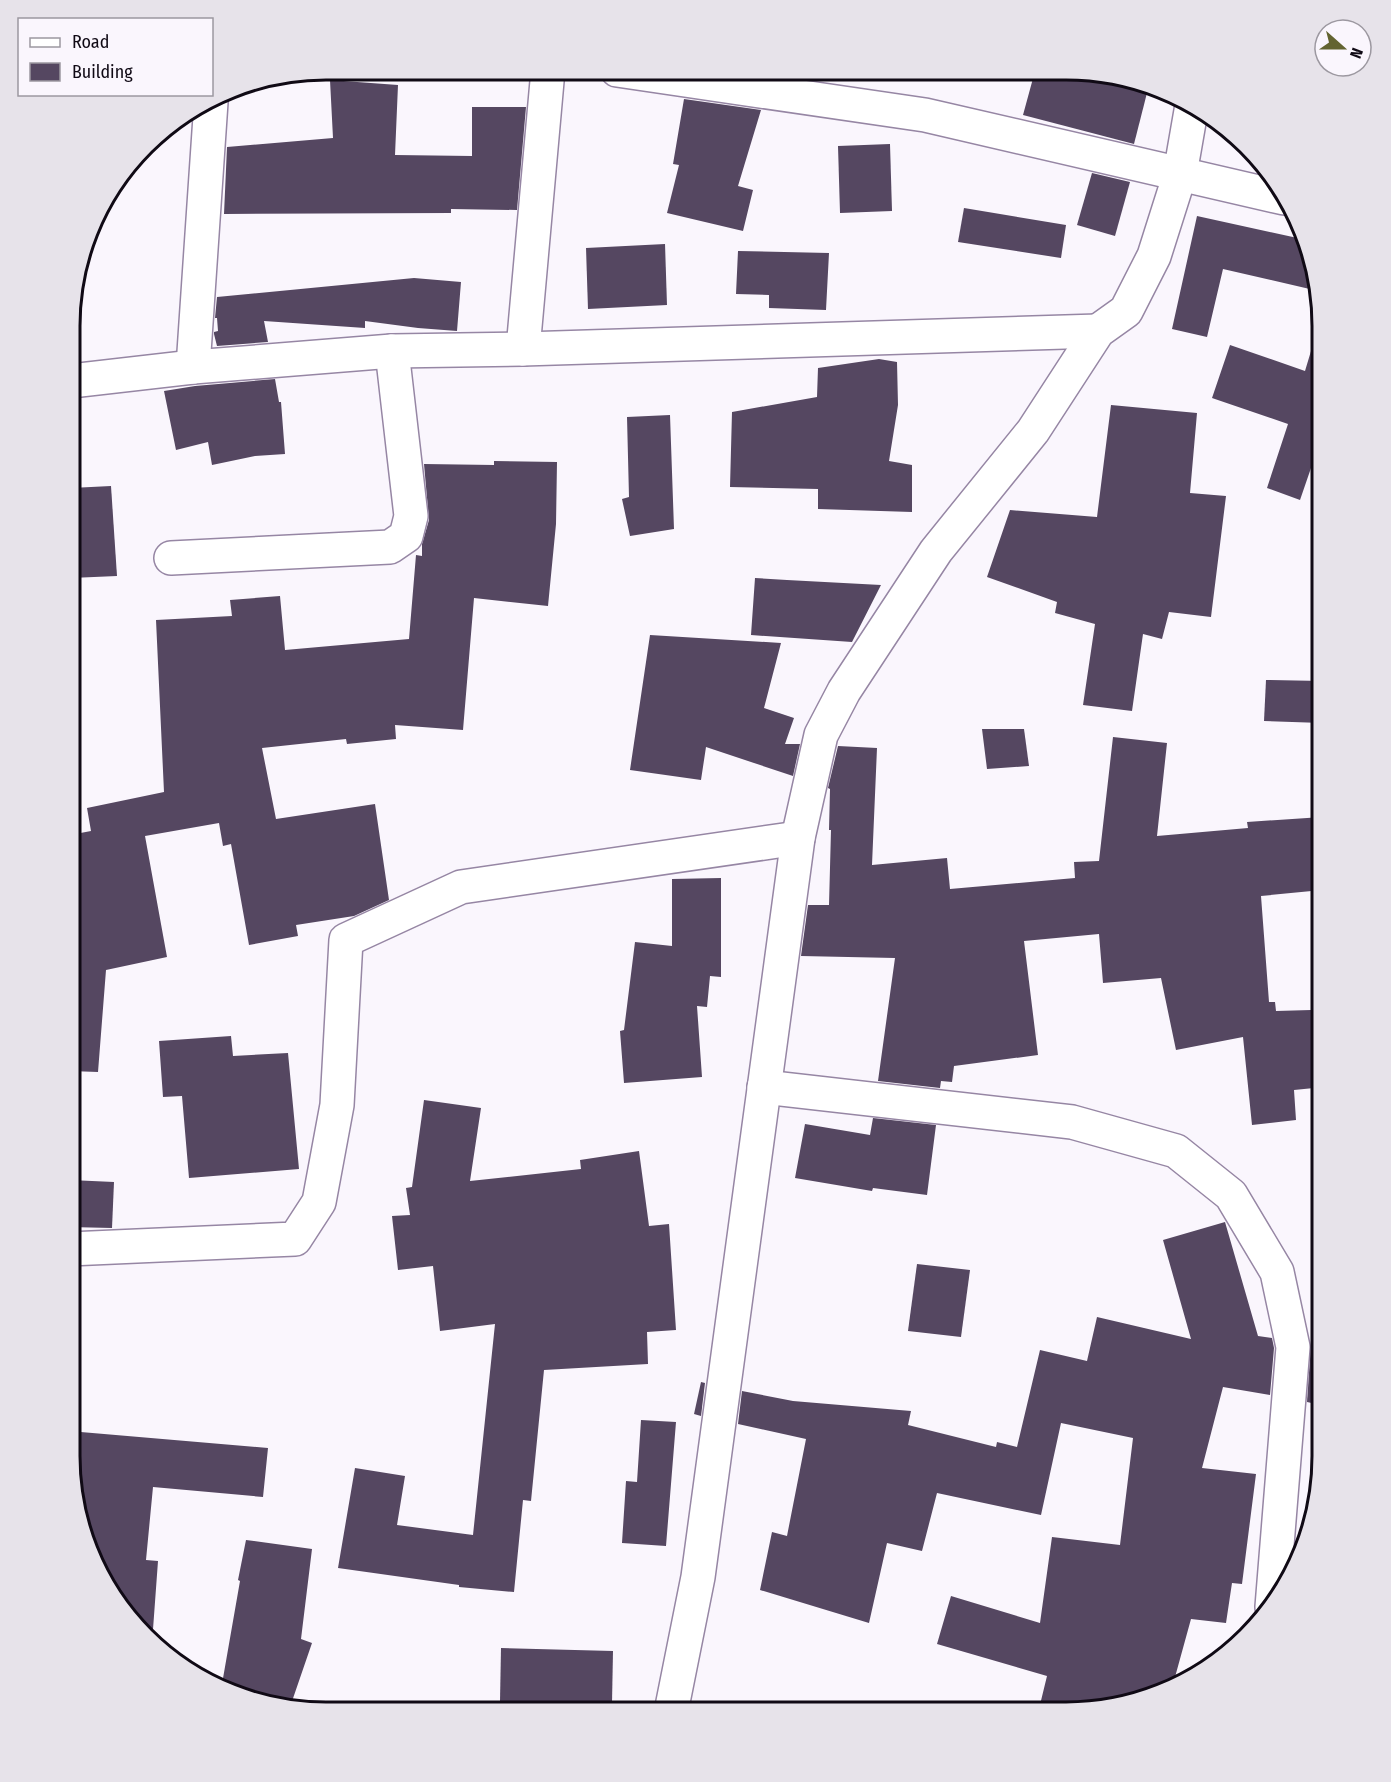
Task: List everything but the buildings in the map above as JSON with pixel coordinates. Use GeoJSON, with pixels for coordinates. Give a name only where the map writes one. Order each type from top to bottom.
{"type":"FeatureCollection","features":[{"type":"Feature","properties":{"kind":"street"},"geometry":{"type":"LineString","coordinates":[[523,349],[547,80]]}},
{"type":"Feature","properties":{"kind":"street"},"geometry":{"type":"LineString","coordinates":[[685,80],[925,115],[1274,196]]}},
{"type":"Feature","properties":{"kind":"street"},"geometry":{"type":"LineString","coordinates":[[193,367],[210,109]]}},
{"type":"Feature","properties":{"kind":"street"},"geometry":{"type":"LineString","coordinates":[[673,1702],[698,1577],[798,838],[821,735],[844,691],[936,551],[1033,431],[1098,331],[1126,312],[1154,256],[1180,174],[1190,114]]}},
{"type":"Feature","properties":{"kind":"street"},"geometry":{"type":"LineString","coordinates":[[80,380],[193,367],[392,351],[1098,331]]}},
{"type":"Feature","properties":{"kind":"street"},"geometry":{"type":"LineString","coordinates":[[171,558],[390,547],[406,536],[411,516],[392,351]]}},
{"type":"Feature","properties":{"kind":"street"},"geometry":{"type":"LineString","coordinates":[[80,1249],[295,1239],[319,1202],[338,1105],[346,940],[461,887],[798,838]]}},
{"type":"Feature","properties":{"kind":"street"},"geometry":{"type":"LineString","coordinates":[[764,1088],[1072,1122],[1176,1151],[1232,1195],[1277,1272],[1293,1347],[1274,1587]]}}]}
